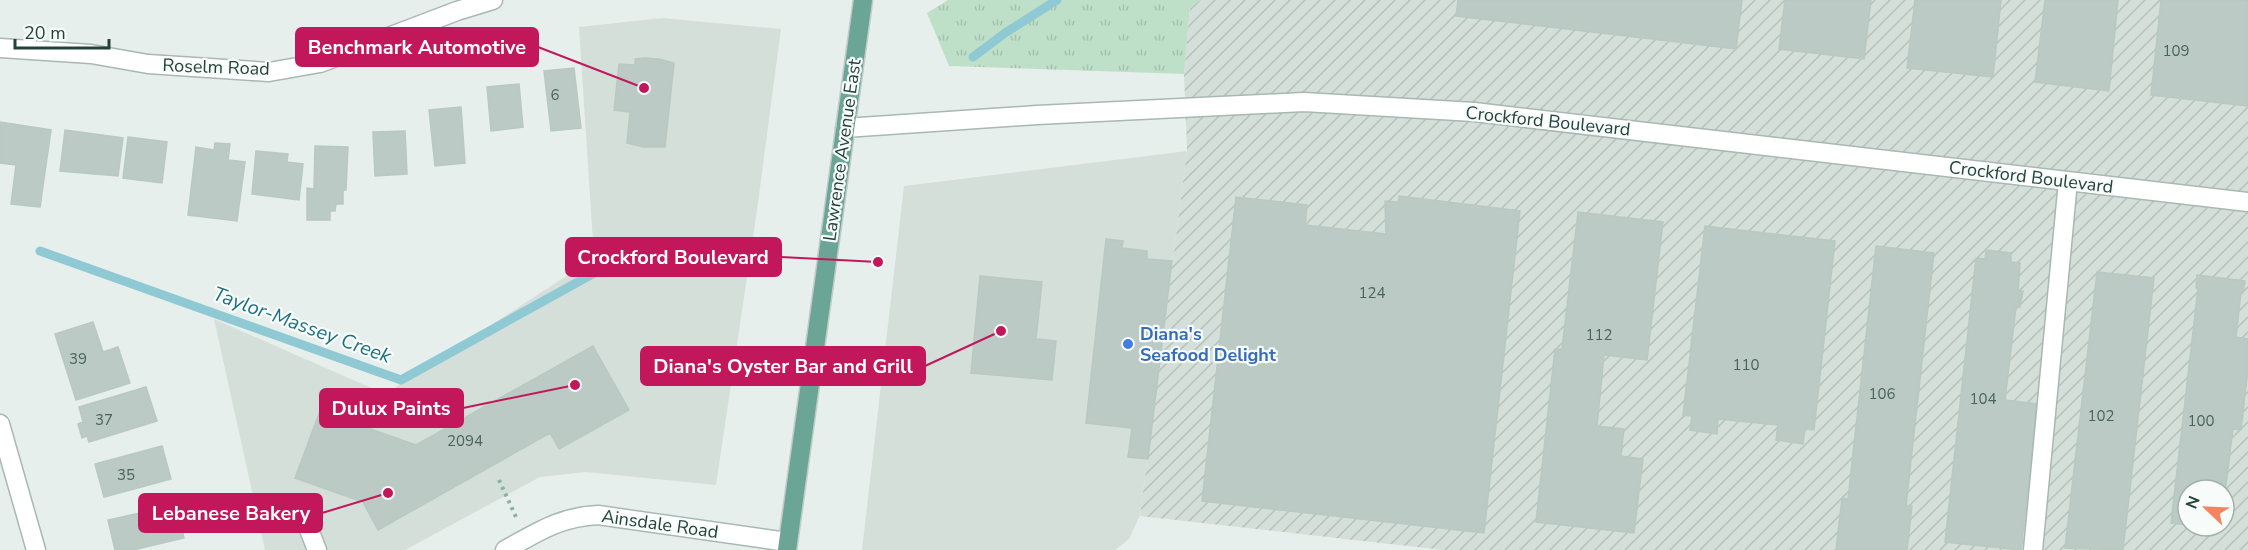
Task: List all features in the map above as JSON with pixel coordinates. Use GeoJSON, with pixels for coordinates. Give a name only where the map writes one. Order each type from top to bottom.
{"type":"FeatureCollection","features":[{"type":"Feature","properties":{"kind":"main road","name":"Lawrence Avenue East"},"geometry":{"type":"LineString","coordinates":[[787,546],[863,0]]}},
{"type":"Feature","properties":{"kind":"street","name":"Roselm Road"},"geometry":{"type":"LineString","coordinates":[[0,48],[91,54],[148,64],[269,72],[320,63],[457,11],[493,0]]}},
{"type":"Feature","properties":{"kind":"street","name":"Crockford Boulevard"},"geometry":{"type":"LineString","coordinates":[[845,128],[1037,115],[1304,102],[1474,112],[2248,202]]}},
{"type":"Feature","properties":{"kind":"street"},"geometry":{"type":"LineString","coordinates":[[2033,550],[2068,181]]}},
{"type":"Feature","properties":{"kind":"street"},"geometry":{"type":"LineString","coordinates":[[0,424],[36,550]]}},
{"type":"Feature","properties":{"kind":"street"},"geometry":{"type":"LineString","coordinates":[[301,509],[317,550]]}},
{"type":"Feature","properties":{"kind":"street","name":"Ainsdale Road"},"geometry":{"type":"LineString","coordinates":[[505,550],[557,522],[577,516],[598,515],[787,546]]}},
{"type":"Feature","properties":{"kind":"path"},"geometry":{"type":"LineString","coordinates":[[499,480],[526,539]]}},
{"type":"Feature","properties":{"kind":"shaded area"},"geometry":{"type":"Polygon","coordinates":[[[1200,0],[2248,0],[2248,550],[1443,550],[1140,516],[1187,151],[1184,74],[1190,7],[1200,0]]]}},
{"type":"Feature","properties":{"kind":"shaded area"},"geometry":{"type":"Polygon","coordinates":[[[662,18],[781,29],[716,485],[586,472],[540,477],[405,550],[265,550],[214,319],[385,394],[594,258],[579,27],[662,18]]]}},
{"type":"Feature","properties":{"kind":"shaded area"},"geometry":{"type":"Polygon","coordinates":[[[1187,151],[1140,515],[1129,539],[1115,550],[862,550],[904,186],[1187,151]]]}},
{"type":"Feature","properties":{"kind":"green space"},"geometry":{"type":"Polygon","coordinates":[[[948,0],[1200,0],[1190,7],[1184,74],[949,66],[927,13],[948,0]]]}},
{"type":"Feature","properties":{"kind":"building"},"geometry":{"type":"Polygon","coordinates":[[[1458,0],[1742,0],[1736,49],[1456,16],[1458,0]]]}},
{"type":"Feature","properties":{"kind":"building"},"geometry":{"type":"Polygon","coordinates":[[[1785,0],[1871,0],[1864,59],[1779,49],[1785,0]]]}},
{"type":"Feature","properties":{"kind":"building"},"geometry":{"type":"Polygon","coordinates":[[[1915,0],[2001,0],[1993,77],[1907,68],[1915,0]]]}},
{"type":"Feature","properties":{"kind":"building"},"geometry":{"type":"Polygon","coordinates":[[[2045,0],[2118,0],[2109,91],[2035,82],[2045,0]]]}},
{"type":"Feature","properties":{"kind":"building"},"geometry":{"type":"Polygon","coordinates":[[[2161,0],[2248,0],[2248,106],[2151,95],[2161,0]]]}},
{"type":"Feature","properties":{"kind":"building"},"geometry":{"type":"Polygon","coordinates":[[[645,58],[674,63],[665,147],[643,147],[627,143],[630,112],[614,110],[619,64],[635,65],[635,59],[645,58]]]}},
{"type":"Feature","properties":{"kind":"building"},"geometry":{"type":"Polygon","coordinates":[[[574,68],[581,128],[551,131],[544,71],[574,68]]]}},
{"type":"Feature","properties":{"kind":"building"},"geometry":{"type":"Polygon","coordinates":[[[519,84],[523,127],[491,131],[487,87],[519,84]]]}},
{"type":"Feature","properties":{"kind":"building"},"geometry":{"type":"Polygon","coordinates":[[[461,107],[465,163],[435,166],[429,110],[461,107]]]}},
{"type":"Feature","properties":{"kind":"building"},"geometry":{"type":"Polygon","coordinates":[[[0,122],[51,130],[40,207],[11,204],[16,165],[0,163],[0,122]]]}},
{"type":"Feature","properties":{"kind":"building"},"geometry":{"type":"Polygon","coordinates":[[[65,130],[123,138],[118,176],[60,171],[65,130]]]}},
{"type":"Feature","properties":{"kind":"building"},"geometry":{"type":"Polygon","coordinates":[[[405,131],[407,174],[375,176],[373,132],[405,131]]]}},
{"type":"Feature","properties":{"kind":"building"},"geometry":{"type":"Polygon","coordinates":[[[128,137],[167,142],[162,183],[123,178],[128,137]]]}},
{"type":"Feature","properties":{"kind":"building"},"geometry":{"type":"Polygon","coordinates":[[[215,143],[230,144],[228,160],[245,162],[237,221],[188,215],[196,147],[214,150],[215,143]]]}},
{"type":"Feature","properties":{"kind":"building"},"geometry":{"type":"Polygon","coordinates":[[[315,146],[348,147],[343,204],[336,204],[335,211],[330,211],[330,220],[307,220],[307,188],[314,189],[315,146]]]}},
{"type":"Feature","properties":{"kind":"building"},"geometry":{"type":"Polygon","coordinates":[[[256,151],[288,154],[287,162],[303,164],[299,200],[252,194],[256,151]]]}},
{"type":"Feature","properties":{"kind":"building"},"geometry":{"type":"Polygon","coordinates":[[[1399,196],[1520,211],[1484,533],[1202,501],[1236,197],[1307,205],[1305,225],[1386,234],[1385,201],[1398,202],[1399,196]]]}},
{"type":"Feature","properties":{"kind":"building"},"geometry":{"type":"Polygon","coordinates":[[[1578,212],[1663,222],[1647,360],[1604,355],[1597,426],[1624,429],[1621,456],[1643,459],[1634,533],[1536,522],[1555,349],[1562,349],[1578,212]]]}},
{"type":"Feature","properties":{"kind":"building"},"geometry":{"type":"Polygon","coordinates":[[[1705,226],[1835,241],[1814,430],[1805,429],[1803,444],[1776,440],[1778,425],[1718,419],[1717,434],[1690,430],[1692,416],[1683,415],[1705,226]]]}},
{"type":"Feature","properties":{"kind":"building"},"geometry":{"type":"Polygon","coordinates":[[[1106,239],[1123,241],[1122,248],[1147,251],[1147,259],[1172,261],[1148,459],[1128,457],[1132,428],[1086,423],[1106,239]]]}},
{"type":"Feature","properties":{"kind":"building"},"geometry":{"type":"Polygon","coordinates":[[[1876,246],[1934,253],[1906,506],[1912,506],[1907,550],[1836,550],[1842,498],[1848,499],[1876,246]]]}},
{"type":"Feature","properties":{"kind":"building"},"geometry":{"type":"Polygon","coordinates":[[[1986,250],[2011,253],[2011,262],[2020,263],[2018,291],[2023,291],[2020,307],[2016,307],[2005,400],[2037,404],[2021,550],[1945,542],[1976,258],[1985,259],[1986,250]]]}},
{"type":"Feature","properties":{"kind":"building"},"geometry":{"type":"Polygon","coordinates":[[[2097,272],[2154,278],[2123,550],[2065,548],[2097,272]]]}},
{"type":"Feature","properties":{"kind":"building"},"geometry":{"type":"Polygon","coordinates":[[[2197,275],[2245,281],[2243,293],[2241,293],[2236,337],[2248,339],[2248,368],[2241,430],[2233,429],[2227,478],[2176,478],[2198,288],[2196,288],[2197,275]]]}},
{"type":"Feature","properties":{"kind":"building"},"geometry":{"type":"Polygon","coordinates":[[[980,276],[1042,282],[1036,339],[1056,341],[1052,380],[971,373],[980,276]]]}},
{"type":"Feature","properties":{"kind":"building"},"geometry":{"type":"Polygon","coordinates":[[[93,322],[103,352],[118,347],[130,383],[76,400],[55,334],[93,322]]]}},
{"type":"Feature","properties":{"kind":"building"},"geometry":{"type":"Polygon","coordinates":[[[593,346],[629,410],[559,449],[550,433],[378,530],[363,502],[295,478],[320,411],[416,445],[593,346]]]}},
{"type":"Feature","properties":{"kind":"building"},"geometry":{"type":"Polygon","coordinates":[[[146,387],[157,421],[89,442],[87,436],[82,438],[78,424],[83,422],[79,407],[146,387]]]}},
{"type":"Feature","properties":{"kind":"building"},"geometry":{"type":"Polygon","coordinates":[[[162,446],[171,479],[104,497],[95,464],[162,446]]]}},
{"type":"Feature","properties":{"kind":"building"},"geometry":{"type":"Polygon","coordinates":[[[2176,479],[2176,524],[2171,523],[2176,479]]]}},
{"type":"Feature","properties":{"kind":"building"},"geometry":{"type":"Polygon","coordinates":[[[176,505],[184,538],[133,550],[115,550],[108,520],[176,505]]]}},
{"type":"Feature","properties":{"kind":"waterway","name":"Taylor-Massey Creek"},"geometry":{"type":"LineString","coordinates":[[973,57],[1005,33],[1057,0]]}},
{"type":"Feature","properties":{"kind":"waterway","name":"Taylor-Massey Creek"},"geometry":{"type":"LineString","coordinates":[[40,251],[401,380],[605,267]]}},
{"type":"Feature","properties":{"kind":"place","name":"Benchmark Automotive"},"geometry":{"type":"Point","coordinates":[644,88]}},
{"type":"Feature","properties":{"kind":"place","name":"Crockford Boulevard"},"geometry":{"type":"Point","coordinates":[878,262]}},
{"type":"Feature","properties":{"kind":"place","name":"Diana's Oyster Bar and Grill"},"geometry":{"type":"Point","coordinates":[1001,331]}},
{"type":"Feature","properties":{"kind":"place","name":"Diana's Seafood Delight"},"geometry":{"type":"Point","coordinates":[1128,344]}},
{"type":"Feature","properties":{"kind":"place","name":"Dulux Paints"},"geometry":{"type":"Point","coordinates":[575,385]}},
{"type":"Feature","properties":{"kind":"place","name":"Lebanese Bakery"},"geometry":{"type":"Point","coordinates":[388,493]}}]}
